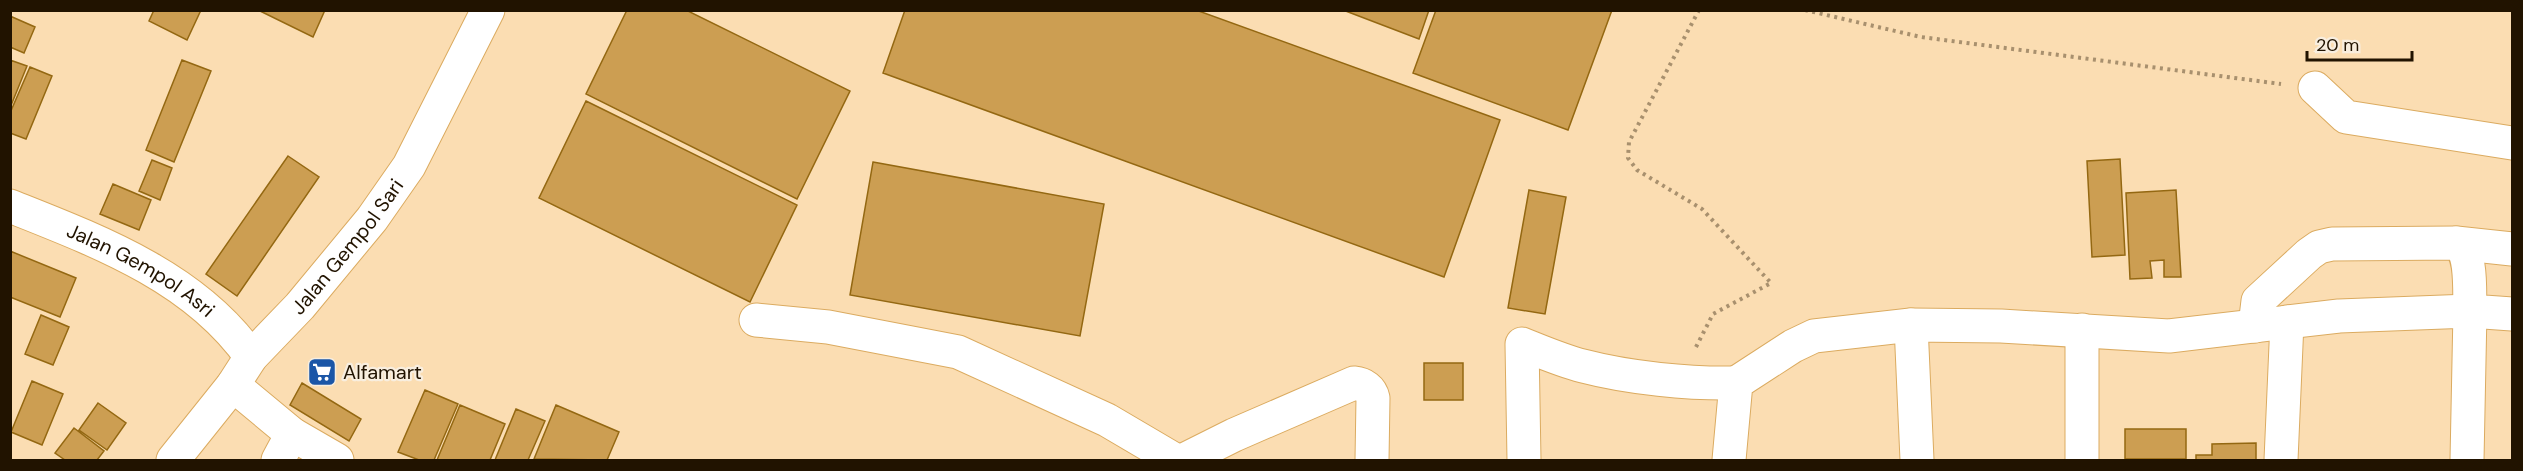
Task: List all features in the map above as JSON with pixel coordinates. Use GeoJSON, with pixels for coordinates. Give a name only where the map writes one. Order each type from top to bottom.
{"type":"FeatureCollection","features":[{"type":"Feature","properties":{"kind":"street","name":"Jalan Gempol Sari"},"geometry":{"type":"LineString","coordinates":[[173,460],[233,385],[251,357],[300,306],[372,219],[409,166],[488,10]]}},
{"type":"Feature","properties":{"kind":"street"},"geometry":{"type":"LineString","coordinates":[[2315,88],[2346,117],[2512,143]]}},
{"type":"Feature","properties":{"kind":"street","name":"Jalan Gempol Asri"},"geometry":{"type":"LineString","coordinates":[[10,206],[130,257],[169,281],[202,303],[235,334],[251,357]]}},
{"type":"Feature","properties":{"kind":"street"},"geometry":{"type":"LineString","coordinates":[[2456,243],[2463,246],[2467,256],[2470,311],[2467,460]]}},
{"type":"Feature","properties":{"kind":"street"},"geometry":{"type":"LineString","coordinates":[[2281,460],[2271,324],[2258,301],[2319,248],[2332,244],[2456,243],[2512,249]]}},
{"type":"Feature","properties":{"kind":"street"},"geometry":{"type":"LineString","coordinates":[[1524,460],[1522,344],[1582,366],[1699,384],[1736,382],[1793,346],[1814,336],[1911,325],[2082,330],[2169,336],[2340,316],[2470,311],[2512,314]]}},
{"type":"Feature","properties":{"kind":"street"},"geometry":{"type":"LineString","coordinates":[[756,320],[828,327],[958,352],[1107,420],[1175,460]]}},
{"type":"Feature","properties":{"kind":"street"},"geometry":{"type":"LineString","coordinates":[[1911,325],[1917,460]]}},
{"type":"Feature","properties":{"kind":"street"},"geometry":{"type":"LineString","coordinates":[[2082,330],[2082,460]]}},
{"type":"Feature","properties":{"kind":"street"},"geometry":{"type":"LineString","coordinates":[[1184,460],[1354,382],[1365,386],[1372,392],[1372,460]]}},
{"type":"Feature","properties":{"kind":"street"},"geometry":{"type":"LineString","coordinates":[[1729,460],[1736,382]]}},
{"type":"Feature","properties":{"kind":"street"},"geometry":{"type":"LineString","coordinates":[[233,385],[285,447],[337,460]]}},
{"type":"Feature","properties":{"kind":"path"},"geometry":{"type":"LineString","coordinates":[[1699,10],[1629,142],[1628,158],[1637,170],[1702,209],[1772,283],[1713,314],[1696,342],[1699,384]]}},
{"type":"Feature","properties":{"kind":"path"},"geometry":{"type":"LineString","coordinates":[[1805,10],[1921,37],[2315,88]]}},
{"type":"Feature","properties":{"kind":"building"},"geometry":{"type":"Polygon","coordinates":[[[154,10],[201,10],[187,40],[149,21],[154,10]]]}},
{"type":"Feature","properties":{"kind":"building"},"geometry":{"type":"Polygon","coordinates":[[[258,10],[325,10],[313,37],[258,10]]]}},
{"type":"Feature","properties":{"kind":"building"},"geometry":{"type":"Polygon","coordinates":[[[627,10],[686,10],[850,91],[797,199],[586,94],[627,10]]]}},
{"type":"Feature","properties":{"kind":"building"},"geometry":{"type":"Polygon","coordinates":[[[905,10],[1196,10],[1500,120],[1444,277],[883,73],[905,10]]]}},
{"type":"Feature","properties":{"kind":"building"},"geometry":{"type":"Polygon","coordinates":[[[1343,10],[1429,10],[1419,39],[1343,10]]]}},
{"type":"Feature","properties":{"kind":"building"},"geometry":{"type":"Polygon","coordinates":[[[1436,10],[1612,10],[1568,130],[1413,73],[1436,10]]]}},
{"type":"Feature","properties":{"kind":"building"},"geometry":{"type":"Polygon","coordinates":[[[10,16],[35,27],[24,53],[10,47],[10,16]]]}},
{"type":"Feature","properties":{"kind":"building"},"geometry":{"type":"Polygon","coordinates":[[[10,60],[27,66],[10,108],[10,60]]]}},
{"type":"Feature","properties":{"kind":"building"},"geometry":{"type":"Polygon","coordinates":[[[182,60],[211,71],[174,162],[146,150],[182,60]]]}},
{"type":"Feature","properties":{"kind":"building"},"geometry":{"type":"Polygon","coordinates":[[[30,67],[52,76],[26,139],[10,133],[10,113],[30,67]]]}},
{"type":"Feature","properties":{"kind":"building"},"geometry":{"type":"Polygon","coordinates":[[[586,101],[797,205],[750,302],[539,198],[586,101]]]}},
{"type":"Feature","properties":{"kind":"building"},"geometry":{"type":"Polygon","coordinates":[[[288,156],[319,177],[237,296],[206,274],[288,156]]]}},
{"type":"Feature","properties":{"kind":"building"},"geometry":{"type":"Polygon","coordinates":[[[2120,159],[2125,255],[2092,257],[2087,161],[2120,159]]]}},
{"type":"Feature","properties":{"kind":"building"},"geometry":{"type":"Polygon","coordinates":[[[152,160],[172,168],[160,200],[139,191],[152,160]]]}},
{"type":"Feature","properties":{"kind":"building"},"geometry":{"type":"Polygon","coordinates":[[[873,162],[1104,204],[1080,336],[850,295],[873,162]]]}},
{"type":"Feature","properties":{"kind":"building"},"geometry":{"type":"Polygon","coordinates":[[[113,184],[151,200],[139,230],[100,214],[113,184]]]}},
{"type":"Feature","properties":{"kind":"building"},"geometry":{"type":"Polygon","coordinates":[[[1529,190],[1566,197],[1545,314],[1508,308],[1529,190]]]}},
{"type":"Feature","properties":{"kind":"building"},"geometry":{"type":"Polygon","coordinates":[[[2176,190],[2181,277],[2164,277],[2164,260],[2150,261],[2152,278],[2130,279],[2126,193],[2176,190]]]}},
{"type":"Feature","properties":{"kind":"building"},"geometry":{"type":"Polygon","coordinates":[[[10,251],[76,278],[60,317],[10,297],[10,251]]]}},
{"type":"Feature","properties":{"kind":"building"},"geometry":{"type":"Polygon","coordinates":[[[41,315],[69,327],[53,365],[25,354],[41,315]]]}},
{"type":"Feature","properties":{"kind":"building"},"geometry":{"type":"Polygon","coordinates":[[[1424,363],[1463,363],[1463,400],[1424,400],[1424,363]]]}},
{"type":"Feature","properties":{"kind":"building"},"geometry":{"type":"Polygon","coordinates":[[[32,381],[63,394],[42,445],[11,432],[32,381]]]}},
{"type":"Feature","properties":{"kind":"building"},"geometry":{"type":"Polygon","coordinates":[[[302,383],[361,419],[349,441],[290,405],[302,383]]]}},
{"type":"Feature","properties":{"kind":"building"},"geometry":{"type":"Polygon","coordinates":[[[425,390],[458,404],[434,460],[419,460],[398,452],[425,390]]]}},
{"type":"Feature","properties":{"kind":"building"},"geometry":{"type":"Polygon","coordinates":[[[98,403],[126,423],[107,450],[79,430],[98,403]]]}},
{"type":"Feature","properties":{"kind":"building"},"geometry":{"type":"Polygon","coordinates":[[[460,405],[505,424],[490,460],[437,460],[460,405]]]}},
{"type":"Feature","properties":{"kind":"building"},"geometry":{"type":"Polygon","coordinates":[[[556,405],[619,432],[607,460],[534,459],[556,405]]]}},
{"type":"Feature","properties":{"kind":"building"},"geometry":{"type":"Polygon","coordinates":[[[516,409],[545,421],[528,460],[495,460],[516,409]]]}},
{"type":"Feature","properties":{"kind":"building"},"geometry":{"type":"Polygon","coordinates":[[[74,428],[104,451],[97,460],[65,460],[55,453],[74,428]]]}},
{"type":"Feature","properties":{"kind":"building"},"geometry":{"type":"Polygon","coordinates":[[[2125,429],[2186,429],[2186,459],[2125,459],[2125,429]]]}},
{"type":"Feature","properties":{"kind":"building"},"geometry":{"type":"Polygon","coordinates":[[[2256,443],[2256,460],[2196,460],[2196,455],[2212,455],[2212,444],[2256,443]]]}},
{"type":"Feature","properties":{"kind":"place","name":"Alfamart"},"geometry":{"type":"Point","coordinates":[322,372]}}]}
